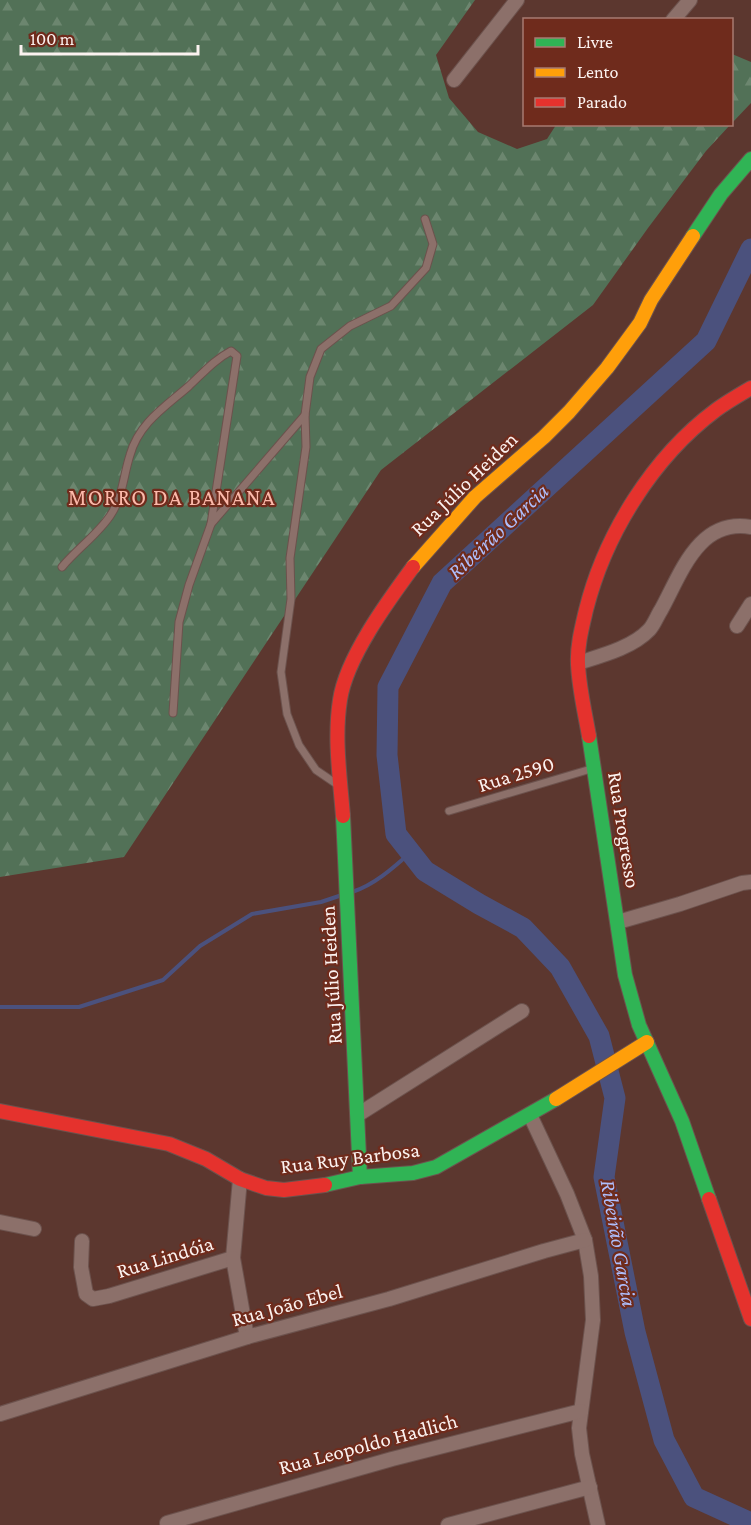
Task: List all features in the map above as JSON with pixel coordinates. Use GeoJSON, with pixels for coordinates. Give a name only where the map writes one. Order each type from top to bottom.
{"type":"FeatureCollection","features":[{"type":"Feature","properties":{"kind":"street"},"geometry":{"type":"LineString","coordinates":[[454,80],[517,0]]}},
{"type":"Feature","properties":{"kind":"street"},"geometry":{"type":"LineString","coordinates":[[675,18],[690,0]]}},
{"type":"Feature","properties":{"kind":"street","name":"Rua Júlio Heiden"},"geometry":{"type":"LineString","coordinates":[[360,1177],[349,916],[337,732],[340,698],[354,660],[384,608],[417,561],[458,514],[569,412],[607,368],[640,323],[651,300],[721,194],[751,159]]}},
{"type":"Feature","properties":{"kind":"street","name":"Rua Progresso"},"geometry":{"type":"LineString","coordinates":[[751,388],[704,420],[679,444],[641,491],[612,539],[591,590],[579,640],[578,663],[625,975],[639,1025],[682,1121],[751,1319]]}},
{"type":"Feature","properties":{"kind":"street"},"geometry":{"type":"LineString","coordinates":[[578,663],[617,651],[649,630],[694,548],[716,531],[748,530]]}},
{"type":"Feature","properties":{"kind":"street"},"geometry":{"type":"LineString","coordinates":[[737,626],[751,604]]}},
{"type":"Feature","properties":{"kind":"street"},"geometry":{"type":"LineString","coordinates":[[618,922],[751,882]]}},
{"type":"Feature","properties":{"kind":"street"},"geometry":{"type":"LineString","coordinates":[[359,1114],[522,1011]]}},
{"type":"Feature","properties":{"kind":"street","name":"Rua Ruy Barbosa"},"geometry":{"type":"LineString","coordinates":[[0,1111],[169,1144],[206,1160],[240,1179],[266,1188],[284,1190],[320,1186],[360,1177],[413,1173],[436,1167],[530,1115],[647,1042]]}},
{"type":"Feature","properties":{"kind":"street"},"geometry":{"type":"LineString","coordinates":[[530,1115],[567,1194],[585,1240],[591,1276],[593,1320],[579,1428],[598,1525]]}},
{"type":"Feature","properties":{"kind":"street","name":"Rua Lindóia"},"geometry":{"type":"LineString","coordinates":[[82,1241],[81,1267],[86,1294],[93,1299],[233,1258],[240,1179]]}},
{"type":"Feature","properties":{"kind":"street"},"geometry":{"type":"LineString","coordinates":[[0,1222],[34,1229]]}},
{"type":"Feature","properties":{"kind":"street","name":"Rua João Ebel"},"geometry":{"type":"LineString","coordinates":[[0,1414],[247,1337],[389,1299],[585,1240]]}},
{"type":"Feature","properties":{"kind":"street"},"geometry":{"type":"LineString","coordinates":[[233,1258],[247,1337]]}},
{"type":"Feature","properties":{"kind":"street","name":"Rua Leopoldo Hadlich"},"geometry":{"type":"LineString","coordinates":[[167,1523],[297,1484],[581,1411]]}},
{"type":"Feature","properties":{"kind":"street"},"geometry":{"type":"LineString","coordinates":[[448,1525],[590,1487]]}},
{"type":"Feature","properties":{"kind":"lane"},"geometry":{"type":"LineString","coordinates":[[342,788],[316,770],[299,746],[287,714],[281,672],[291,599],[290,558],[306,447],[305,415],[310,377],[321,349],[350,326],[391,306],[426,268],[433,244],[425,219]]}},
{"type":"Feature","properties":{"kind":"lane"},"geometry":{"type":"LineString","coordinates":[[62,567],[110,517],[122,493],[130,454],[139,434],[149,421],[217,358],[231,351],[237,356],[211,524],[189,585],[179,622],[173,713]]}},
{"type":"Feature","properties":{"kind":"lane"},"geometry":{"type":"LineString","coordinates":[[211,524],[305,415]]}},
{"type":"Feature","properties":{"kind":"lane","name":"Rua 2590"},"geometry":{"type":"LineString","coordinates":[[449,811],[593,768]]}},
{"type":"Feature","properties":{"kind":"green space"},"geometry":{"type":"Polygon","coordinates":[[[0,0],[475,0],[436,55],[449,98],[478,132],[517,149],[547,139],[555,126],[729,126],[706,151],[593,305],[381,470],[124,857],[0,877],[0,0]]]}},
{"type":"Feature","properties":{"kind":"green space"},"geometry":{"type":"Polygon","coordinates":[[[733,54],[751,62],[751,103],[733,122],[733,54]]]}},
{"type":"Feature","properties":{"kind":"waterway","name":"Ribeirão Garcia"},"geometry":{"type":"LineString","coordinates":[[751,249],[706,341],[442,583],[388,687],[387,755],[396,834],[425,871],[523,928],[560,967],[599,1036],[615,1098],[604,1177],[635,1332],[664,1440],[694,1497],[751,1523]]}},
{"type":"Feature","properties":{"kind":"waterway"},"geometry":{"type":"LineString","coordinates":[[352,892],[376,880],[411,852]]}},
{"type":"Feature","properties":{"kind":"waterway"},"geometry":{"type":"LineString","coordinates":[[0,1007],[79,1007],[163,980],[200,946],[252,914],[321,902],[342,895]]}},
{"type":"Feature","properties":{"kind":"traffic: fast"},"geometry":{"type":"LineString","coordinates":[[693,236],[721,194],[751,159]]}},
{"type":"Feature","properties":{"kind":"traffic: fast"},"geometry":{"type":"LineString","coordinates":[[589,736],[625,975],[639,1025],[682,1121],[709,1199]]}},
{"type":"Feature","properties":{"kind":"traffic: fast"},"geometry":{"type":"LineString","coordinates":[[343,816],[360,1177]]}},
{"type":"Feature","properties":{"kind":"traffic: fast"},"geometry":{"type":"LineString","coordinates":[[325,1185],[360,1177],[413,1173],[436,1167],[556,1099]]}},
{"type":"Feature","properties":{"kind":"traffic: slow"},"geometry":{"type":"LineString","coordinates":[[413,567],[475,497],[544,437],[607,368],[640,323],[651,300],[693,236]]}},
{"type":"Feature","properties":{"kind":"traffic: slow"},"geometry":{"type":"LineString","coordinates":[[556,1099],[647,1042]]}},
{"type":"Feature","properties":{"kind":"traffic: jam"},"geometry":{"type":"LineString","coordinates":[[589,736],[580,682],[578,650],[586,610],[605,553],[635,499],[672,450],[716,410],[751,388]]}},
{"type":"Feature","properties":{"kind":"traffic: jam"},"geometry":{"type":"LineString","coordinates":[[343,816],[338,758],[338,714],[344,684],[350,666],[369,630],[413,567]]}},
{"type":"Feature","properties":{"kind":"traffic: jam"},"geometry":{"type":"LineString","coordinates":[[0,1111],[169,1144],[206,1159],[240,1179],[266,1188],[284,1190],[325,1185]]}},
{"type":"Feature","properties":{"kind":"traffic: jam"},"geometry":{"type":"LineString","coordinates":[[709,1199],[751,1319]]}},
{"type":"Feature","properties":{"kind":"district","name":"MORRO DA BANANA"},"geometry":{"type":"Point","coordinates":[172,497]}}]}
